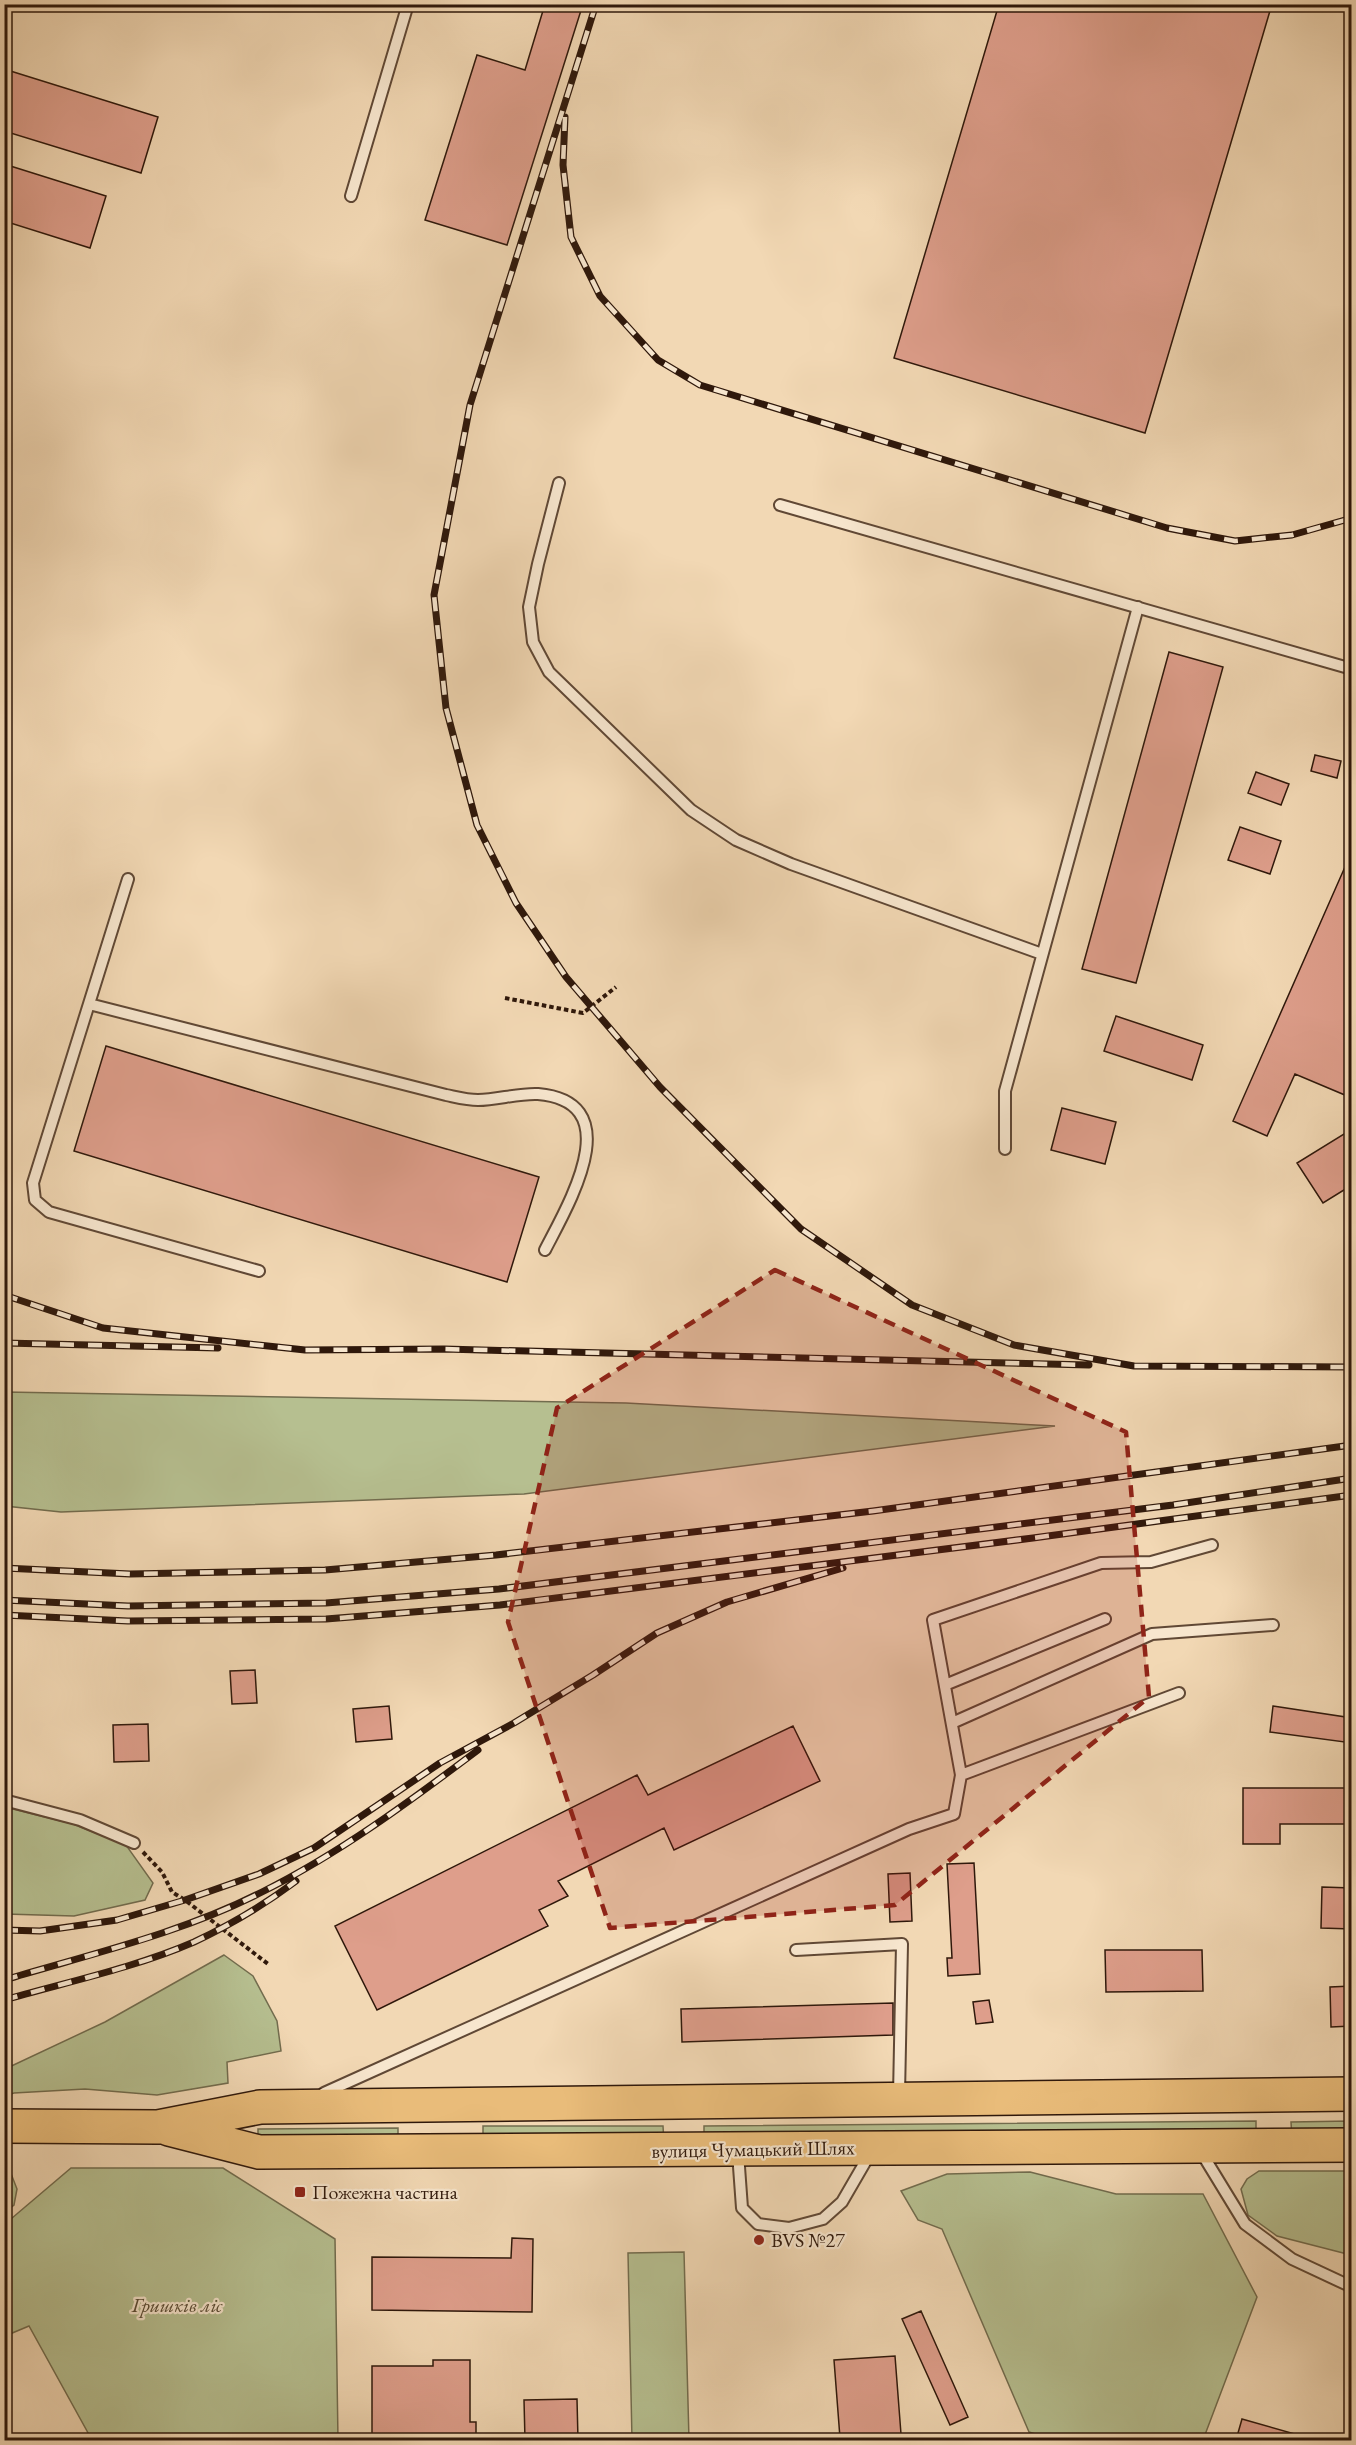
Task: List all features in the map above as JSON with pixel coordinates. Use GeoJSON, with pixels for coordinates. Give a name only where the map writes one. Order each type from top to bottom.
{"type":"FeatureCollection","features":[{"type":"Feature","properties":{"kind":"main road","name":"вулиця Чумацький Шлях"},"geometry":{"type":"LineString","coordinates":[[4,2126],[158,2127],[260,2107],[1352,2094]]}},
{"type":"Feature","properties":{"kind":"main road"},"geometry":{"type":"LineString","coordinates":[[1274,2095],[1275,2146]]}},
{"type":"Feature","properties":{"kind":"main road","name":"вулиця Чумацький Шлях"},"geometry":{"type":"LineString","coordinates":[[158,2127],[259,2152],[1352,2145]]}},
{"type":"Feature","properties":{"kind":"lane"},"geometry":{"type":"LineString","coordinates":[[351,196],[408,4]]}},
{"type":"Feature","properties":{"kind":"lane"},"geometry":{"type":"LineString","coordinates":[[559,483],[529,607],[533,642],[549,672],[691,810],[736,840],[790,864],[1042,954]]}},
{"type":"Feature","properties":{"kind":"lane"},"geometry":{"type":"LineString","coordinates":[[780,505],[1352,669]]}},
{"type":"Feature","properties":{"kind":"lane"},"geometry":{"type":"LineString","coordinates":[[1005,1149],[1005,1091],[1138,607]]}},
{"type":"Feature","properties":{"kind":"lane"},"geometry":{"type":"LineString","coordinates":[[128,879],[33,1183],[35,1200],[49,1212],[259,1271]]}},
{"type":"Feature","properties":{"kind":"lane"},"geometry":{"type":"LineString","coordinates":[[89,1004],[476,1101],[535,1094],[562,1098],[582,1117],[587,1147],[579,1182],[545,1250]]}},
{"type":"Feature","properties":{"kind":"lane"},"geometry":{"type":"LineString","coordinates":[[324,2093],[909,1829],[954,1814],[961,1775],[933,1620],[1101,1563],[1151,1562],[1212,1545]]}},
{"type":"Feature","properties":{"kind":"lane"},"geometry":{"type":"LineString","coordinates":[[945,1685],[1105,1619]]}},
{"type":"Feature","properties":{"kind":"lane"},"geometry":{"type":"LineString","coordinates":[[952,1723],[1152,1634],[1273,1625]]}},
{"type":"Feature","properties":{"kind":"lane"},"geometry":{"type":"LineString","coordinates":[[961,1775],[1179,1693]]}},
{"type":"Feature","properties":{"kind":"lane"},"geometry":{"type":"LineString","coordinates":[[4,1800],[80,1820],[134,1843]]}},
{"type":"Feature","properties":{"kind":"lane"},"geometry":{"type":"LineString","coordinates":[[796,1950],[902,1944],[899,2099]]}},
{"type":"Feature","properties":{"kind":"lane"},"geometry":{"type":"LineString","coordinates":[[1198,2147],[1245,2224],[1292,2259],[1352,2287]]}},
{"type":"Feature","properties":{"kind":"lane"},"geometry":{"type":"LineString","coordinates":[[738,2150],[742,2208],[758,2224],[789,2228],[823,2219],[842,2202],[874,2148]]}},
{"type":"Feature","properties":{"kind":"path"},"geometry":{"type":"LineString","coordinates":[[505,998],[583,1014],[616,987]]}},
{"type":"Feature","properties":{"kind":"path"},"geometry":{"type":"LineString","coordinates":[[134,1843],[162,1872],[172,1892],[186,1900],[268,1964]]}},
{"type":"Feature","properties":{"kind":"highlighted area"},"geometry":{"type":"Polygon","coordinates":[[[775,1270],[1126,1432],[1149,1697],[895,1905],[610,1928],[508,1622],[557,1408],[775,1270]]]}},
{"type":"Feature","properties":{"kind":"green space"},"geometry":{"type":"Polygon","coordinates":[[[5,1392],[626,1403],[1055,1426],[524,1494],[61,1512],[5,1506],[5,1392]]]}},
{"type":"Feature","properties":{"kind":"green space"},"geometry":{"type":"Polygon","coordinates":[[[5,1807],[73,1824],[126,1845],[153,1883],[145,1900],[74,1916],[5,1914],[5,1807]]]}},
{"type":"Feature","properties":{"kind":"green space"},"geometry":{"type":"Polygon","coordinates":[[[224,1955],[253,1976],[277,2021],[281,2051],[227,2062],[228,2083],[157,2095],[85,2089],[14,2093],[5,2096],[5,2069],[105,2022],[224,1955]]]}},
{"type":"Feature","properties":{"kind":"green space"},"geometry":{"type":"Polygon","coordinates":[[[1256,2121],[1256,2135],[704,2141],[704,2126],[1256,2121]]]}},
{"type":"Feature","properties":{"kind":"green space"},"geometry":{"type":"Polygon","coordinates":[[[1351,2121],[1351,2138],[1292,2138],[1291,2122],[1351,2121]]]}},
{"type":"Feature","properties":{"kind":"green space"},"geometry":{"type":"Polygon","coordinates":[[[483,2126],[663,2126],[664,2143],[483,2142],[483,2126]]]}},
{"type":"Feature","properties":{"kind":"green space"},"geometry":{"type":"Polygon","coordinates":[[[398,2128],[398,2144],[258,2145],[258,2129],[398,2128]]]}},
{"type":"Feature","properties":{"kind":"green space","name":"Гришків ліс"},"geometry":{"type":"Polygon","coordinates":[[[71,2168],[223,2168],[335,2239],[338,2440],[92,2440],[29,2326],[5,2336],[5,2224],[71,2168]]]}},
{"type":"Feature","properties":{"kind":"green space"},"geometry":{"type":"Polygon","coordinates":[[[5,2169],[10,2171],[17,2189],[14,2205],[5,2212],[5,2169]]]}},
{"type":"Feature","properties":{"kind":"green space"},"geometry":{"type":"Polygon","coordinates":[[[1259,2171],[1351,2171],[1351,2255],[1277,2236],[1248,2215],[1241,2189],[1247,2179],[1259,2171]]]}},
{"type":"Feature","properties":{"kind":"green space"},"geometry":{"type":"Polygon","coordinates":[[[1030,2172],[1116,2194],[1203,2194],[1257,2297],[1203,2440],[1054,2440],[1029,2432],[942,2229],[918,2220],[901,2191],[947,2174],[1030,2172]]]}},
{"type":"Feature","properties":{"kind":"green space"},"geometry":{"type":"Polygon","coordinates":[[[684,2252],[689,2440],[632,2440],[628,2253],[684,2252]]]}},
{"type":"Feature","properties":{"kind":"building"},"geometry":{"type":"Polygon","coordinates":[[[545,4],[583,4],[507,245],[425,220],[477,55],[525,70],[545,4]]]}},
{"type":"Feature","properties":{"kind":"building"},"geometry":{"type":"Polygon","coordinates":[[[999,4],[1272,4],[1145,433],[894,358],[999,4]]]}},
{"type":"Feature","properties":{"kind":"building"},"geometry":{"type":"Polygon","coordinates":[[[4,69],[158,117],[141,173],[4,131],[4,69]]]}},
{"type":"Feature","properties":{"kind":"building"},"geometry":{"type":"Polygon","coordinates":[[[4,164],[106,196],[90,248],[4,221],[4,164]]]}},
{"type":"Feature","properties":{"kind":"building"},"geometry":{"type":"Polygon","coordinates":[[[1169,652],[1223,667],[1136,983],[1082,969],[1169,652]]]}},
{"type":"Feature","properties":{"kind":"building"},"geometry":{"type":"Polygon","coordinates":[[[1315,755],[1341,761],[1337,778],[1311,771],[1315,755]]]}},
{"type":"Feature","properties":{"kind":"building"},"geometry":{"type":"Polygon","coordinates":[[[1256,772],[1289,784],[1281,805],[1248,793],[1256,772]]]}},
{"type":"Feature","properties":{"kind":"building"},"geometry":{"type":"Polygon","coordinates":[[[1240,827],[1281,841],[1270,874],[1228,860],[1240,827]]]}},
{"type":"Feature","properties":{"kind":"building"},"geometry":{"type":"Polygon","coordinates":[[[1352,851],[1352,1098],[1295,1074],[1267,1136],[1233,1121],[1352,851]]]}},
{"type":"Feature","properties":{"kind":"building"},"geometry":{"type":"Polygon","coordinates":[[[1116,1016],[1203,1045],[1192,1080],[1104,1051],[1116,1016]]]}},
{"type":"Feature","properties":{"kind":"building"},"geometry":{"type":"Polygon","coordinates":[[[106,1046],[539,1177],[507,1282],[74,1151],[106,1046]]]}},
{"type":"Feature","properties":{"kind":"building"},"geometry":{"type":"Polygon","coordinates":[[[1062,1108],[1116,1122],[1105,1164],[1051,1150],[1062,1108]]]}},
{"type":"Feature","properties":{"kind":"building"},"geometry":{"type":"Polygon","coordinates":[[[1352,1129],[1352,1185],[1323,1203],[1297,1163],[1352,1129]]]}},
{"type":"Feature","properties":{"kind":"building"},"geometry":{"type":"Polygon","coordinates":[[[255,1670],[257,1703],[232,1704],[230,1671],[255,1670]]]}},
{"type":"Feature","properties":{"kind":"building"},"geometry":{"type":"Polygon","coordinates":[[[389,1706],[392,1739],[356,1742],[353,1709],[389,1706]]]}},
{"type":"Feature","properties":{"kind":"building"},"geometry":{"type":"Polygon","coordinates":[[[1273,1706],[1352,1718],[1352,1743],[1270,1732],[1273,1706]]]}},
{"type":"Feature","properties":{"kind":"building"},"geometry":{"type":"Polygon","coordinates":[[[148,1724],[149,1761],[114,1762],[113,1725],[148,1724]]]}},
{"type":"Feature","properties":{"kind":"building"},"geometry":{"type":"Polygon","coordinates":[[[793,1726],[820,1781],[674,1850],[664,1828],[558,1881],[568,1896],[539,1910],[548,1926],[377,2010],[335,1926],[637,1775],[648,1795],[793,1726]]]}},
{"type":"Feature","properties":{"kind":"building"},"geometry":{"type":"Polygon","coordinates":[[[1243,1788],[1352,1788],[1352,1824],[1280,1824],[1280,1844],[1243,1844],[1243,1788]]]}},
{"type":"Feature","properties":{"kind":"building"},"geometry":{"type":"Polygon","coordinates":[[[974,1863],[980,1974],[948,1976],[947,1958],[952,1958],[947,1864],[974,1863]]]}},
{"type":"Feature","properties":{"kind":"building"},"geometry":{"type":"Polygon","coordinates":[[[910,1873],[912,1921],[890,1922],[888,1874],[910,1873]]]}},
{"type":"Feature","properties":{"kind":"building"},"geometry":{"type":"Polygon","coordinates":[[[1322,1887],[1352,1888],[1352,1929],[1321,1928],[1322,1887]]]}},
{"type":"Feature","properties":{"kind":"building"},"geometry":{"type":"Polygon","coordinates":[[[1105,1950],[1202,1950],[1203,1991],[1106,1992],[1105,1950]]]}},
{"type":"Feature","properties":{"kind":"building"},"geometry":{"type":"Polygon","coordinates":[[[1352,1986],[1352,2026],[1331,2027],[1330,1987],[1352,1986]]]}},
{"type":"Feature","properties":{"kind":"building"},"geometry":{"type":"Polygon","coordinates":[[[989,2000],[993,2022],[976,2024],[973,2002],[989,2000]]]}},
{"type":"Feature","properties":{"kind":"building"},"geometry":{"type":"Polygon","coordinates":[[[893,2003],[893,2035],[682,2042],[681,2009],[893,2003]]]}},
{"type":"Feature","properties":{"kind":"building"},"geometry":{"type":"Polygon","coordinates":[[[512,2238],[533,2239],[532,2312],[372,2310],[372,2257],[511,2258],[512,2238]]]}},
{"type":"Feature","properties":{"kind":"building"},"geometry":{"type":"Polygon","coordinates":[[[921,2311],[968,2417],[950,2425],[902,2319],[921,2311]]]}},
{"type":"Feature","properties":{"kind":"building"},"geometry":{"type":"Polygon","coordinates":[[[895,2356],[901,2434],[840,2438],[834,2360],[895,2356]]]}},
{"type":"Feature","properties":{"kind":"building"},"geometry":{"type":"Polygon","coordinates":[[[433,2360],[470,2360],[470,2422],[476,2422],[476,2440],[372,2440],[372,2366],[433,2366],[433,2360]]]}},
{"type":"Feature","properties":{"kind":"building"},"geometry":{"type":"Polygon","coordinates":[[[577,2399],[578,2440],[525,2440],[524,2400],[577,2399]]]}},
{"type":"Feature","properties":{"kind":"building"},"geometry":{"type":"Polygon","coordinates":[[[1242,2419],[1302,2436],[1302,2440],[1236,2440],[1242,2419]]]}},
{"type":"Feature","properties":{"kind":"railway"},"geometry":{"type":"LineString","coordinates":[[596,4],[470,405],[434,595],[446,708],[477,825],[516,903],[566,977],[660,1087],[801,1229],[912,1305],[1014,1345],[1134,1366],[1352,1367]]}},
{"type":"Feature","properties":{"kind":"railway"},"geometry":{"type":"LineString","coordinates":[[565,117],[563,165],[571,237],[600,296],[658,360],[700,385],[1167,528],[1235,541],[1292,535],[1352,518]]}},
{"type":"Feature","properties":{"kind":"railway"},"geometry":{"type":"LineString","coordinates":[[4,1295],[103,1328],[305,1350],[444,1349],[1089,1365]]}},
{"type":"Feature","properties":{"kind":"railway"},"geometry":{"type":"LineString","coordinates":[[4,1343],[218,1348]]}},
{"type":"Feature","properties":{"kind":"railway"},"geometry":{"type":"LineString","coordinates":[[4,1568],[130,1574],[325,1570],[496,1555],[873,1511],[1352,1445]]}},
{"type":"Feature","properties":{"kind":"railway"},"geometry":{"type":"LineString","coordinates":[[4,1600],[128,1606],[326,1603],[499,1589],[1173,1505],[1352,1478]]}},
{"type":"Feature","properties":{"kind":"railway"},"geometry":{"type":"LineString","coordinates":[[4,1615],[128,1621],[326,1619],[500,1605],[1352,1495]]}},
{"type":"Feature","properties":{"kind":"railway"},"geometry":{"type":"LineString","coordinates":[[4,1930],[40,1931],[117,1920],[185,1900],[259,1874],[314,1848],[440,1763],[514,1723],[657,1633],[727,1602],[843,1568]]}},
{"type":"Feature","properties":{"kind":"railway"},"geometry":{"type":"LineString","coordinates":[[4,1980],[168,1931],[262,1892],[346,1844],[478,1750]]}},
{"type":"Feature","properties":{"kind":"railway"},"geometry":{"type":"LineString","coordinates":[[4,2000],[124,1967],[194,1942],[221,1929],[296,1881]]}},
{"type":"Feature","properties":{"kind":"place","name":"Пожежна частина"},"geometry":{"type":"Point","coordinates":[300,2192]}},
{"type":"Feature","properties":{"kind":"place","name":"BVS №27"},"geometry":{"type":"Point","coordinates":[759,2240]}}]}
